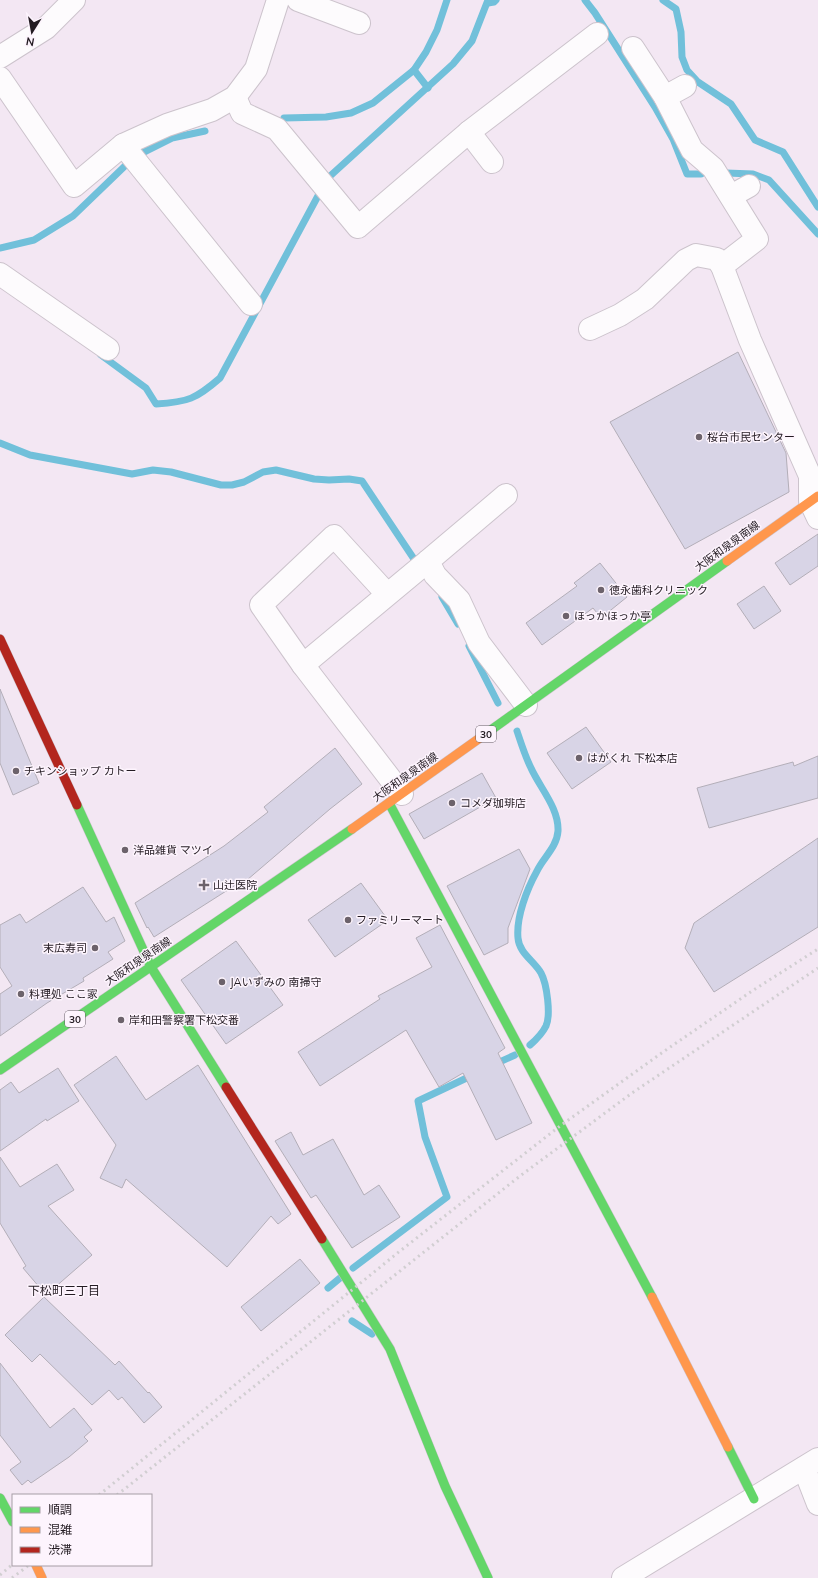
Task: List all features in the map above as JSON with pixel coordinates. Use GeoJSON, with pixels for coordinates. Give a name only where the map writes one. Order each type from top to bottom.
{"type":"FeatureCollection","features":[{"type":"Feature","properties":{"kind":"street"},"geometry":{"type":"LineString","coordinates":[[0,56],[46,28],[74,0]]}},
{"type":"Feature","properties":{"kind":"street"},"geometry":{"type":"LineString","coordinates":[[0,78],[74,186],[124,145],[167,125],[212,110],[235,97],[256,69],[278,0]]}},
{"type":"Feature","properties":{"kind":"street"},"geometry":{"type":"LineString","coordinates":[[298,0],[359,23]]}},
{"type":"Feature","properties":{"kind":"street"},"geometry":{"type":"LineString","coordinates":[[235,97],[242,114],[277,128],[358,227],[469,132],[597,34]]}},
{"type":"Feature","properties":{"kind":"street"},"geometry":{"type":"LineString","coordinates":[[633,48],[665,97],[692,150],[740,191],[757,238],[722,266]]}},
{"type":"Feature","properties":{"kind":"street"},"geometry":{"type":"LineString","coordinates":[[665,97],[685,86]]}},
{"type":"Feature","properties":{"kind":"street"},"geometry":{"type":"LineString","coordinates":[[469,132],[492,162]]}},
{"type":"Feature","properties":{"kind":"street"},"geometry":{"type":"LineString","coordinates":[[124,145],[251,304]]}},
{"type":"Feature","properties":{"kind":"street"},"geometry":{"type":"LineString","coordinates":[[590,329],[620,315],[645,299],[691,257],[696,255],[717,259],[722,266],[750,340],[810,476],[815,505]]}},
{"type":"Feature","properties":{"kind":"street"},"geometry":{"type":"LineString","coordinates":[[0,274],[108,349]]}},
{"type":"Feature","properties":{"kind":"street"},"geometry":{"type":"LineString","coordinates":[[302,665],[506,495]]}},
{"type":"Feature","properties":{"kind":"street","name":"大阪和泉泉南線"},"geometry":{"type":"LineString","coordinates":[[0,1070],[396,799],[526,705],[815,505]]}},
{"type":"Feature","properties":{"kind":"street"},"geometry":{"type":"LineString","coordinates":[[387,594],[334,536],[261,605],[396,799],[663,1318],[754,1499]]}},
{"type":"Feature","properties":{"kind":"street"},"geometry":{"type":"LineString","coordinates":[[428,561],[435,575],[459,600],[480,643],[526,705]]}},
{"type":"Feature","properties":{"kind":"street"},"geometry":{"type":"LineString","coordinates":[[0,639],[151,967],[390,1349],[445,1486],[488,1578]]}},
{"type":"Feature","properties":{"kind":"street"},"geometry":{"type":"LineString","coordinates":[[624,1578],[811,1463],[818,1504]]}},
{"type":"Feature","properties":{"kind":"street"},"geometry":{"type":"LineString","coordinates":[[0,1498],[12,1520]]}},
{"type":"Feature","properties":{"kind":"street"},"geometry":{"type":"LineString","coordinates":[[36,1566],[42,1578]]}},
{"type":"Feature","properties":{"kind":"building","name":"桜台市民センター"},"geometry":{"type":"Polygon","coordinates":[[[738,352],[786,453],[789,492],[685,549],[610,422],[738,352]]]}},
{"type":"Feature","properties":{"kind":"building"},"geometry":{"type":"Polygon","coordinates":[[[818,534],[818,566],[790,585],[775,563],[818,534]]]}},
{"type":"Feature","properties":{"kind":"building"},"geometry":{"type":"Polygon","coordinates":[[[600,563],[627,597],[601,618],[593,608],[542,645],[526,623],[577,586],[574,583],[600,563]]]}},
{"type":"Feature","properties":{"kind":"building"},"geometry":{"type":"Polygon","coordinates":[[[764,586],[781,611],[754,629],[737,604],[764,586]]]}},
{"type":"Feature","properties":{"kind":"building"},"geometry":{"type":"Polygon","coordinates":[[[0,689],[39,783],[13,795],[0,763],[0,689]]]}},
{"type":"Feature","properties":{"kind":"building","name":"はがくれ 下松本店"},"geometry":{"type":"Polygon","coordinates":[[[586,727],[611,762],[572,789],[547,753],[586,727]]]}},
{"type":"Feature","properties":{"kind":"building"},"geometry":{"type":"Polygon","coordinates":[[[335,748],[362,784],[330,809],[247,880],[245,879],[154,937],[148,927],[147,928],[135,903],[224,846],[268,812],[264,807],[335,748]]]}},
{"type":"Feature","properties":{"kind":"building"},"geometry":{"type":"Polygon","coordinates":[[[818,756],[818,798],[709,828],[697,788],[793,762],[794,766],[818,756]]]}},
{"type":"Feature","properties":{"kind":"building"},"geometry":{"type":"Polygon","coordinates":[[[482,773],[496,798],[424,839],[409,814],[482,773]]]}},
{"type":"Feature","properties":{"kind":"building"},"geometry":{"type":"Polygon","coordinates":[[[818,838],[818,927],[714,992],[685,948],[694,923],[818,838]]]}},
{"type":"Feature","properties":{"kind":"building"},"geometry":{"type":"Polygon","coordinates":[[[519,849],[530,869],[508,928],[508,943],[484,955],[447,886],[519,849]]]}},
{"type":"Feature","properties":{"kind":"building","name":"ファミリーマート"},"geometry":{"type":"Polygon","coordinates":[[[361,883],[388,920],[335,957],[308,920],[361,883]]]}},
{"type":"Feature","properties":{"kind":"building"},"geometry":{"type":"Polygon","coordinates":[[[83,887],[106,922],[114,917],[125,941],[108,952],[113,959],[83,978],[84,981],[47,1003],[0,1036],[0,994],[12,986],[0,967],[0,925],[20,914],[26,923],[83,887]]]}},
{"type":"Feature","properties":{"kind":"building"},"geometry":{"type":"Polygon","coordinates":[[[440,925],[505,1048],[498,1053],[532,1123],[496,1140],[463,1073],[439,1087],[406,1030],[320,1086],[298,1052],[380,999],[378,996],[432,967],[416,938],[440,925]]]}},
{"type":"Feature","properties":{"kind":"building"},"geometry":{"type":"Polygon","coordinates":[[[236,941],[283,1005],[226,1044],[181,980],[236,941]]]}},
{"type":"Feature","properties":{"kind":"building"},"geometry":{"type":"Polygon","coordinates":[[[116,1056],[146,1100],[198,1065],[291,1214],[278,1224],[271,1216],[227,1267],[126,1179],[122,1188],[100,1178],[116,1145],[74,1085],[116,1056]]]}},
{"type":"Feature","properties":{"kind":"building"},"geometry":{"type":"Polygon","coordinates":[[[58,1068],[79,1101],[47,1121],[46,1119],[0,1151],[0,1090],[11,1082],[19,1093],[58,1068]]]}},
{"type":"Feature","properties":{"kind":"building"},"geometry":{"type":"Polygon","coordinates":[[[291,1132],[303,1155],[333,1139],[364,1195],[379,1185],[400,1217],[352,1248],[316,1195],[311,1198],[275,1141],[291,1132]]]}},
{"type":"Feature","properties":{"kind":"building"},"geometry":{"type":"Polygon","coordinates":[[[0,1157],[20,1187],[57,1164],[74,1190],[48,1206],[92,1255],[46,1295],[23,1268],[26,1266],[0,1223],[0,1157]]]}},
{"type":"Feature","properties":{"kind":"building"},"geometry":{"type":"Polygon","coordinates":[[[300,1259],[320,1283],[261,1331],[241,1307],[300,1259]]]}},
{"type":"Feature","properties":{"kind":"building"},"geometry":{"type":"Polygon","coordinates":[[[44,1297],[115,1365],[119,1361],[162,1407],[144,1423],[122,1397],[118,1400],[109,1390],[92,1405],[40,1354],[32,1362],[5,1335],[44,1297]]]}},
{"type":"Feature","properties":{"kind":"building"},"geometry":{"type":"Polygon","coordinates":[[[0,1363],[50,1428],[74,1408],[92,1430],[84,1437],[88,1441],[69,1457],[31,1483],[28,1480],[22,1485],[10,1470],[21,1462],[0,1435],[0,1363]]]}},
{"type":"Feature","properties":{"kind":"waterway"},"geometry":{"type":"LineString","coordinates":[[284,118],[326,117],[351,113],[373,103],[414,70],[426,52],[437,30],[447,0]]}},
{"type":"Feature","properties":{"kind":"waterway"},"geometry":{"type":"LineString","coordinates":[[329,177],[453,64],[472,41],[488,0]]}},
{"type":"Feature","properties":{"kind":"waterway"},"geometry":{"type":"LineString","coordinates":[[488,3],[496,0]]}},
{"type":"Feature","properties":{"kind":"waterway"},"geometry":{"type":"LineString","coordinates":[[585,0],[595,13],[655,107],[673,139],[687,174],[701,174]]}},
{"type":"Feature","properties":{"kind":"waterway"},"geometry":{"type":"LineString","coordinates":[[663,0],[676,9],[681,32],[682,57],[687,70],[698,82],[731,104],[755,140],[783,152],[818,207]]}},
{"type":"Feature","properties":{"kind":"waterway"},"geometry":{"type":"LineString","coordinates":[[414,70],[428,88]]}},
{"type":"Feature","properties":{"kind":"waterway"},"geometry":{"type":"LineString","coordinates":[[142,153],[172,138],[205,131]]}},
{"type":"Feature","properties":{"kind":"waterway"},"geometry":{"type":"LineString","coordinates":[[0,248],[34,240],[73,216],[127,164]]}},
{"type":"Feature","properties":{"kind":"waterway"},"geometry":{"type":"LineString","coordinates":[[726,173],[753,174],[769,180],[818,234]]}},
{"type":"Feature","properties":{"kind":"waterway"},"geometry":{"type":"LineString","coordinates":[[101,355],[146,388],[156,404],[184,400],[204,391],[220,378],[319,194]]}},
{"type":"Feature","properties":{"kind":"waterway"},"geometry":{"type":"LineString","coordinates":[[0,443],[30,455],[132,474],[153,470],[171,472],[221,485],[232,485],[244,482],[263,472],[276,470],[314,479],[349,479],[362,481],[414,559]]}},
{"type":"Feature","properties":{"kind":"waterway"},"geometry":{"type":"LineString","coordinates":[[442,597],[458,624]]}},
{"type":"Feature","properties":{"kind":"waterway"},"geometry":{"type":"LineString","coordinates":[[469,646],[498,703]]}},
{"type":"Feature","properties":{"kind":"waterway"},"geometry":{"type":"LineString","coordinates":[[517,731],[523,750],[535,776],[552,806],[558,831],[555,842],[530,886],[520,912],[518,930],[519,943],[524,953],[541,973],[548,1000],[546,1026],[543,1032],[530,1045]]}},
{"type":"Feature","properties":{"kind":"waterway"},"geometry":{"type":"LineString","coordinates":[[493,1065],[515,1055]]}},
{"type":"Feature","properties":{"kind":"waterway"},"geometry":{"type":"LineString","coordinates":[[353,1268],[447,1197],[425,1137],[418,1101],[473,1075]]}},
{"type":"Feature","properties":{"kind":"waterway"},"geometry":{"type":"LineString","coordinates":[[328,1288],[340,1278]]}},
{"type":"Feature","properties":{"kind":"waterway"},"geometry":{"type":"LineString","coordinates":[[352,1321],[372,1334]]}},
{"type":"Feature","properties":{"kind":"railway"},"geometry":{"type":"LineString","coordinates":[[100,1494],[400,1251],[560,1126],[663,1052],[752,991],[818,949]]}},
{"type":"Feature","properties":{"kind":"railway"},"geometry":{"type":"LineString","coordinates":[[118,1494],[520,1176],[632,1093],[818,968]]}},
{"type":"Feature","properties":{"kind":"railway"},"geometry":{"type":"LineString","coordinates":[[0,1575],[12,1565]]}},
{"type":"Feature","properties":{"kind":"railway"},"geometry":{"type":"LineString","coordinates":[[12,1578],[28,1566]]}},
{"type":"Feature","properties":{"kind":"traffic: fast"},"geometry":{"type":"LineString","coordinates":[[484,735],[727,561]]}},
{"type":"Feature","properties":{"kind":"traffic: fast"},"geometry":{"type":"LineString","coordinates":[[389,803],[652,1297]]}},
{"type":"Feature","properties":{"kind":"traffic: fast"},"geometry":{"type":"LineString","coordinates":[[77,805],[151,967],[226,1087]]}},
{"type":"Feature","properties":{"kind":"traffic: fast"},"geometry":{"type":"LineString","coordinates":[[0,1070],[352,829]]}},
{"type":"Feature","properties":{"kind":"traffic: fast"},"geometry":{"type":"LineString","coordinates":[[322,1239],[390,1349],[445,1486],[488,1578]]}},
{"type":"Feature","properties":{"kind":"traffic: fast"},"geometry":{"type":"LineString","coordinates":[[728,1447],[754,1499]]}},
{"type":"Feature","properties":{"kind":"traffic: fast"},"geometry":{"type":"LineString","coordinates":[[0,1498],[12,1520]]}},
{"type":"Feature","properties":{"kind":"traffic: slow"},"geometry":{"type":"LineString","coordinates":[[727,561],[818,496]]}},
{"type":"Feature","properties":{"kind":"traffic: slow"},"geometry":{"type":"LineString","coordinates":[[352,829],[484,735]]}},
{"type":"Feature","properties":{"kind":"traffic: slow"},"geometry":{"type":"LineString","coordinates":[[652,1297],[728,1447]]}},
{"type":"Feature","properties":{"kind":"traffic: slow"},"geometry":{"type":"LineString","coordinates":[[36,1566],[42,1578]]}},
{"type":"Feature","properties":{"kind":"traffic: jam"},"geometry":{"type":"LineString","coordinates":[[0,639],[77,805]]}},
{"type":"Feature","properties":{"kind":"traffic: jam"},"geometry":{"type":"LineString","coordinates":[[226,1087],[322,1239]]}},
{"type":"Feature","properties":{"kind":"place","name":"桜台市民センター"},"geometry":{"type":"Point","coordinates":[699,437]}},
{"type":"Feature","properties":{"kind":"place","name":"徳永歯科クリニック"},"geometry":{"type":"Point","coordinates":[601,590]}},
{"type":"Feature","properties":{"kind":"place","name":"ほっかほっか亭"},"geometry":{"type":"Point","coordinates":[566,616]}},
{"type":"Feature","properties":{"kind":"place","name":"はがくれ 下松本店"},"geometry":{"type":"Point","coordinates":[579,758]}},
{"type":"Feature","properties":{"kind":"place","name":"チキンショップ カトー"},"geometry":{"type":"Point","coordinates":[16,771]}},
{"type":"Feature","properties":{"kind":"place","name":"コメダ珈琲店"},"geometry":{"type":"Point","coordinates":[452,803]}},
{"type":"Feature","properties":{"kind":"place","name":"洋品雑貨 マツイ"},"geometry":{"type":"Point","coordinates":[125,850]}},
{"type":"Feature","properties":{"kind":"place","name":"山辻医院"},"geometry":{"type":"Point","coordinates":[204,885]}},
{"type":"Feature","properties":{"kind":"place","name":"ファミリーマート"},"geometry":{"type":"Point","coordinates":[348,920]}},
{"type":"Feature","properties":{"kind":"place","name":"末広寿司"},"geometry":{"type":"Point","coordinates":[95,948]}},
{"type":"Feature","properties":{"kind":"place","name":"JAいずみの 南掃守"},"geometry":{"type":"Point","coordinates":[222,982]}},
{"type":"Feature","properties":{"kind":"place","name":"料理処 ここ家"},"geometry":{"type":"Point","coordinates":[21,994]}},
{"type":"Feature","properties":{"kind":"place","name":"岸和田警察署下松交番"},"geometry":{"type":"Point","coordinates":[121,1020]}},
{"type":"Feature","properties":{"kind":"district","name":"下松町三丁目"},"geometry":{"type":"Point","coordinates":[64,1290]}}]}
